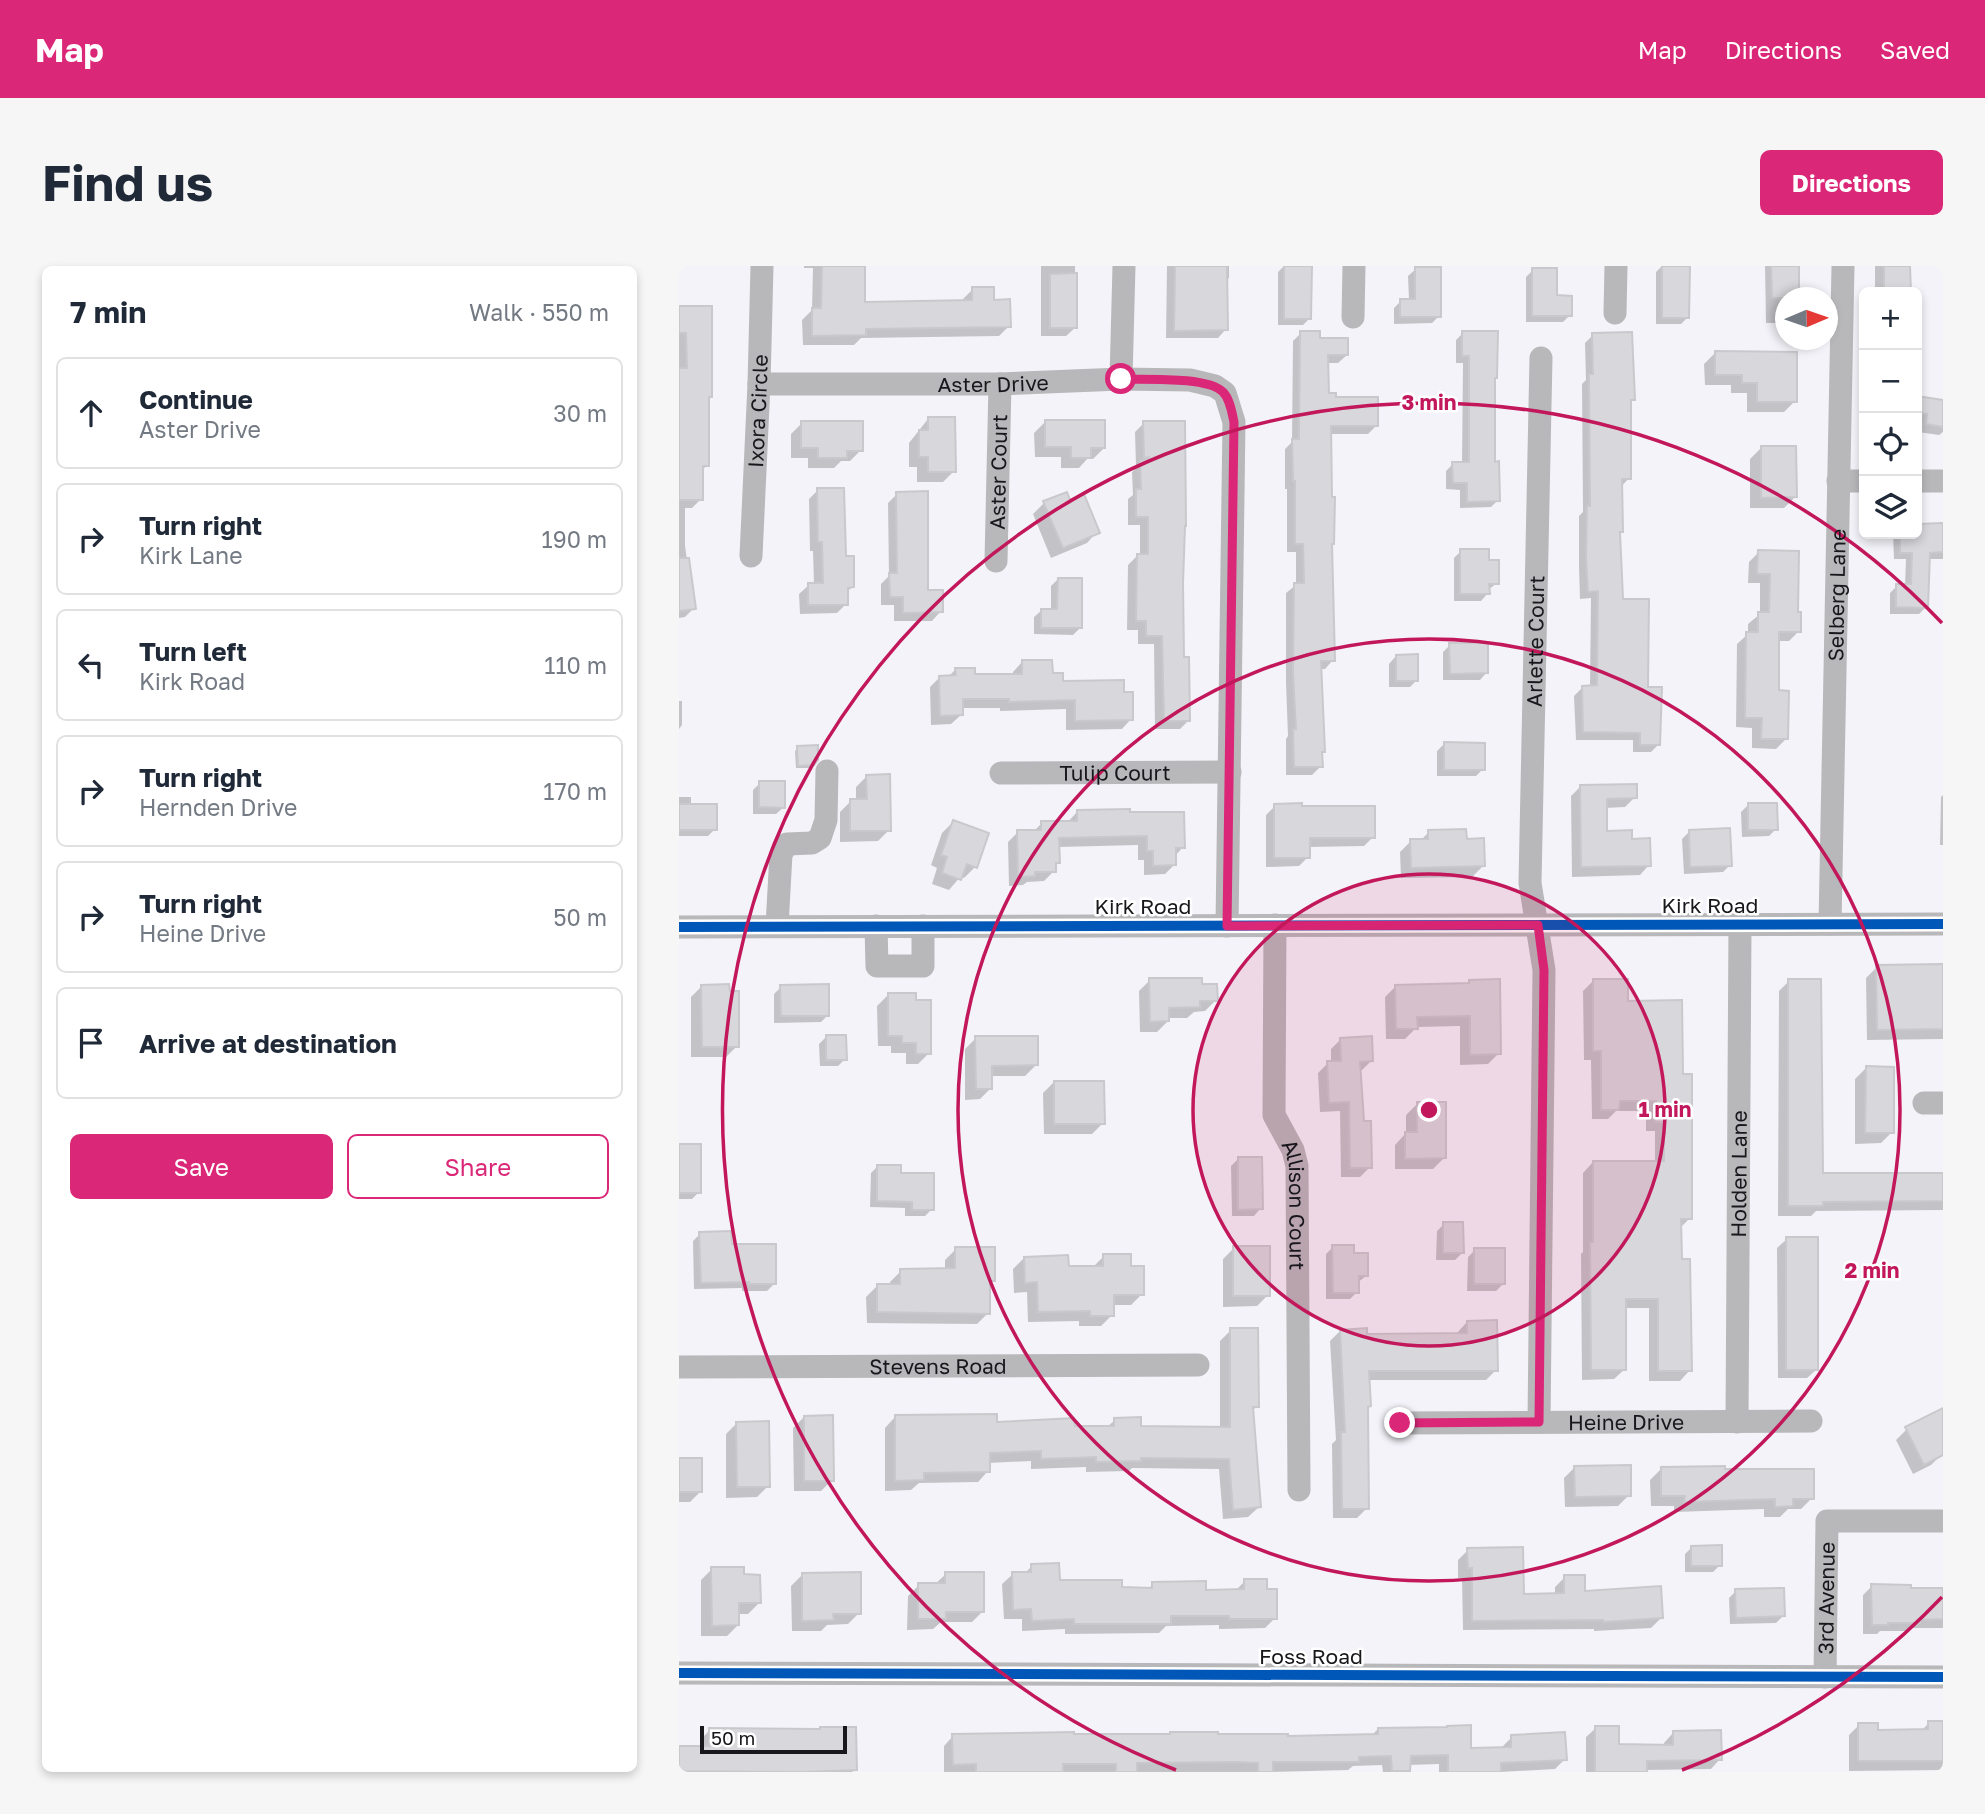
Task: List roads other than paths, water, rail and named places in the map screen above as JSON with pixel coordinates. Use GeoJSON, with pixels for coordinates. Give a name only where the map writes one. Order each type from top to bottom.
{"type":"FeatureCollection","features":[{"type":"Feature","properties":{"kind":"street","name":"Ixora Circle"},"geometry":{"type":"LineString","coordinates":[[751,556],[762,266]]}},
{"type":"Feature","properties":{"kind":"street"},"geometry":{"type":"LineString","coordinates":[[1121,379],[1124,266]]}},
{"type":"Feature","properties":{"kind":"street"},"geometry":{"type":"LineString","coordinates":[[1353,317],[1354,266]]}},
{"type":"Feature","properties":{"kind":"street"},"geometry":{"type":"LineString","coordinates":[[1615,313],[1616,266]]}},
{"type":"Feature","properties":{"kind":"street","name":"Selberg Lane"},"geometry":{"type":"LineString","coordinates":[[1830,924],[1843,266]]}},
{"type":"Feature","properties":{"kind":"street","name":"Arlette Court"},"geometry":{"type":"LineString","coordinates":[[1539,1422],[1544,970],[1530,883],[1541,358]]}},
{"type":"Feature","properties":{"kind":"street","name":"Aster Drive"},"geometry":{"type":"LineString","coordinates":[[759,384],[1000,384],[1121,379],[1190,380],[1215,386],[1225,393],[1234,422],[1230,772]]}},
{"type":"Feature","properties":{"kind":"street","name":"Aster Court"},"geometry":{"type":"LineString","coordinates":[[996,561],[1000,384]]}},
{"type":"Feature","properties":{"kind":"street"},"geometry":{"type":"LineString","coordinates":[[1839,481],[1859,481]]}},
{"type":"Feature","properties":{"kind":"street"},"geometry":{"type":"LineString","coordinates":[[1922,481],[1943,481]]}},
{"type":"Feature","properties":{"kind":"street"},"geometry":{"type":"LineString","coordinates":[[777,926],[781,854],[787,844],[812,843],[820,838],[825,820],[827,771]]}},
{"type":"Feature","properties":{"kind":"street"},"geometry":{"type":"LineString","coordinates":[[1227,926],[1230,772]]}},
{"type":"Feature","properties":{"kind":"street","name":"Tulip Court"},"geometry":{"type":"LineString","coordinates":[[1001,773],[1230,772]]}},
{"type":"Feature","properties":{"kind":"street","name":"Holden Lane"},"geometry":{"type":"LineString","coordinates":[[1737,1422],[1740,924]]}},
{"type":"Feature","properties":{"kind":"street","name":"Kirk Road"},"geometry":{"type":"LineString","coordinates":[[679,927],[1943,924]]}},
{"type":"Feature","properties":{"kind":"street","name":"Allison Court"},"geometry":{"type":"LineString","coordinates":[[1275,925],[1274,1115],[1293,1150],[1297,1166],[1299,1490]]}},
{"type":"Feature","properties":{"kind":"street"},"geometry":{"type":"LineString","coordinates":[[876,926],[877,966],[923,966],[923,926]]}},
{"type":"Feature","properties":{"kind":"street","name":"Stevens Road"},"geometry":{"type":"LineString","coordinates":[[679,1367],[1198,1365]]}},
{"type":"Feature","properties":{"kind":"street","name":"Heine Drive"},"geometry":{"type":"LineString","coordinates":[[1400,1423],[1811,1421]]}},
{"type":"Feature","properties":{"kind":"street","name":"3rd Avenue"},"geometry":{"type":"LineString","coordinates":[[1825,1677],[1827,1521],[1943,1521]]}},
{"type":"Feature","properties":{"kind":"street","name":"Foss Road"},"geometry":{"type":"LineString","coordinates":[[679,1673],[1943,1676]]}}]}
